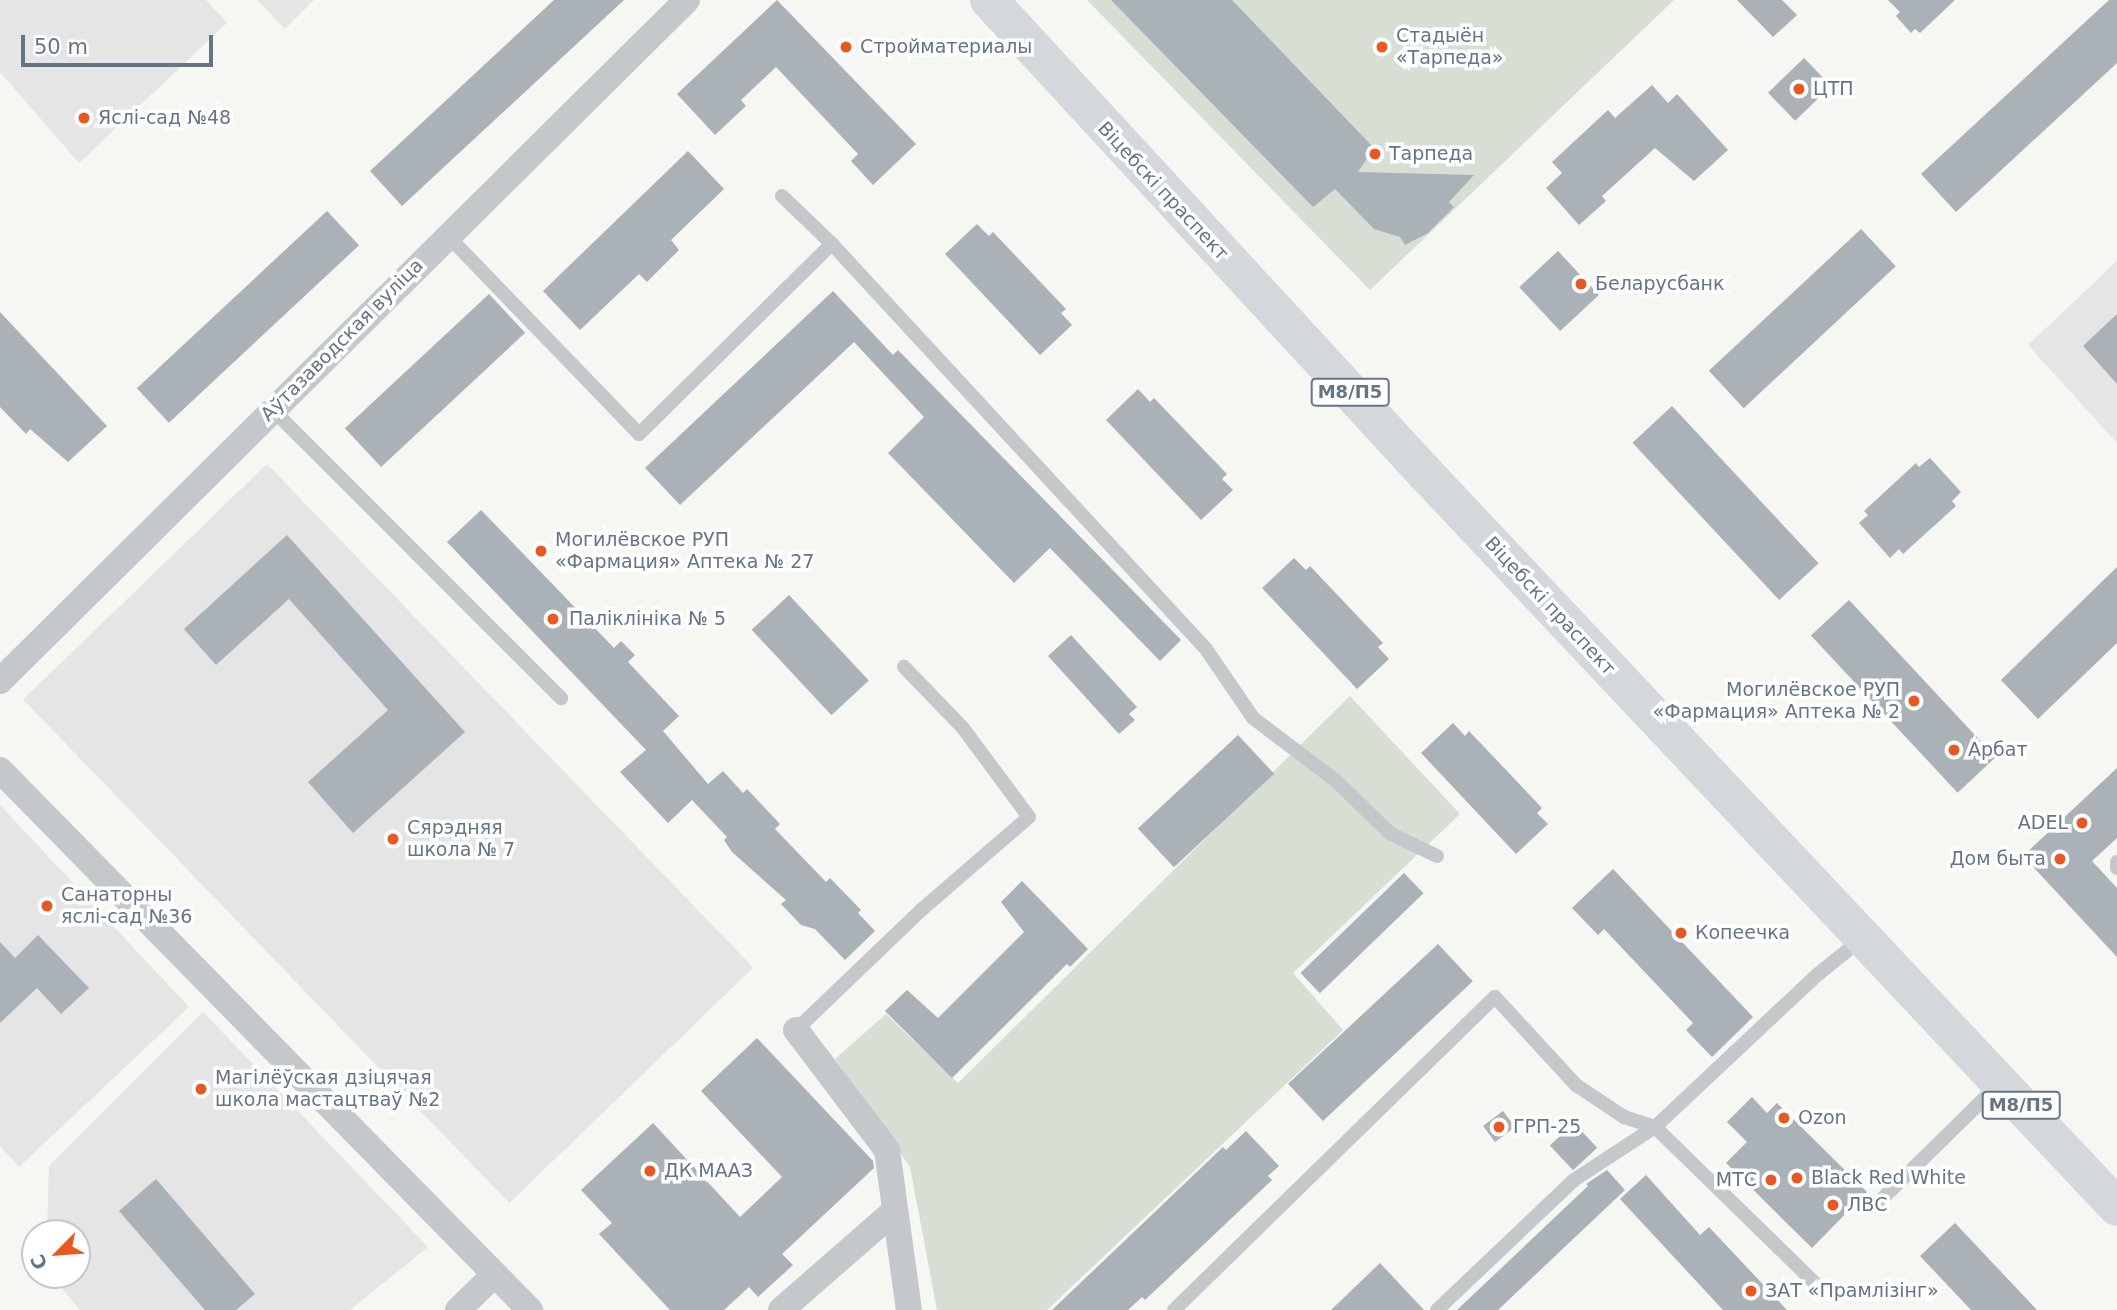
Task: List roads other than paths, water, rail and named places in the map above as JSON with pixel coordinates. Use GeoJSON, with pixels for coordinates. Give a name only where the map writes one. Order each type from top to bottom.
{"type":"FeatureCollection","features":[{"type":"Feature","properties":{"kind":"main road","name":"Віцебскі праспект"},"geometry":{"type":"LineString","coordinates":[[989,0],[2117,1207]]}},
{"type":"Feature","properties":{"kind":"street","name":"Аўтазаводская вуліца"},"geometry":{"type":"LineString","coordinates":[[0,681],[687,0]]}},
{"type":"Feature","properties":{"kind":"street"},"geometry":{"type":"LineString","coordinates":[[0,770],[530,1310]]}},
{"type":"Feature","properties":{"kind":"street"},"geometry":{"type":"LineString","coordinates":[[796,1030],[887,1150],[892,1213],[909,1310]]}},
{"type":"Feature","properties":{"kind":"street"},"geometry":{"type":"LineString","coordinates":[[780,1310],[892,1213]]}},
{"type":"Feature","properties":{"kind":"street"},"geometry":{"type":"LineString","coordinates":[[458,1310],[494,1275]]}},
{"type":"Feature","properties":{"kind":"lane"},"geometry":{"type":"LineString","coordinates":[[782,196],[832,244],[1206,649],[1253,718],[1335,780],[1391,834],[1437,856]]}},
{"type":"Feature","properties":{"kind":"lane"},"geometry":{"type":"LineString","coordinates":[[448,236],[639,434],[832,244]]}},
{"type":"Feature","properties":{"kind":"lane"},"geometry":{"type":"LineString","coordinates":[[272,409],[561,698]]}},
{"type":"Feature","properties":{"kind":"lane"},"geometry":{"type":"LineString","coordinates":[[796,1030],[920,911],[1030,817],[963,728],[904,667]]}},
{"type":"Feature","properties":{"kind":"lane"},"geometry":{"type":"LineString","coordinates":[[2117,862],[2117,868]]}},
{"type":"Feature","properties":{"kind":"lane"},"geometry":{"type":"LineString","coordinates":[[1437,1310],[1574,1180],[1655,1127],[1863,938]]}},
{"type":"Feature","properties":{"kind":"lane"},"geometry":{"type":"LineString","coordinates":[[1174,1310],[1495,997],[1576,1085],[1623,1117],[1655,1127],[1821,1289]]}},
{"type":"Feature","properties":{"kind":"lane"},"geometry":{"type":"LineString","coordinates":[[1882,1199],[2000,1083]]}},
{"type":"Feature","properties":{"kind":"place","name":"Стройматериалы"},"geometry":{"type":"Point","coordinates":[846,47]}},
{"type":"Feature","properties":{"kind":"place","name":"Стадыён «Тарпеда»"},"geometry":{"type":"Point","coordinates":[1382,47]}},
{"type":"Feature","properties":{"kind":"place","name":"ЦТП"},"geometry":{"type":"Point","coordinates":[1799,89]}},
{"type":"Feature","properties":{"kind":"place","name":"Яслі-сад №48"},"geometry":{"type":"Point","coordinates":[84,118]}},
{"type":"Feature","properties":{"kind":"place","name":"Тарпеда"},"geometry":{"type":"Point","coordinates":[1375,154]}},
{"type":"Feature","properties":{"kind":"place","name":"Беларусбанк"},"geometry":{"type":"Point","coordinates":[1581,284]}},
{"type":"Feature","properties":{"kind":"place","name":"Могилёвское РУП «Фармация» Аптека № 27"},"geometry":{"type":"Point","coordinates":[541,551]}},
{"type":"Feature","properties":{"kind":"place","name":"Паліклініка № 5"},"geometry":{"type":"Point","coordinates":[553,619]}},
{"type":"Feature","properties":{"kind":"place","name":"Могилёвское РУП «Фармация» Аптека № 2"},"geometry":{"type":"Point","coordinates":[1914,701]}},
{"type":"Feature","properties":{"kind":"place","name":"Арбат"},"geometry":{"type":"Point","coordinates":[1954,750]}},
{"type":"Feature","properties":{"kind":"place","name":"ADEL"},"geometry":{"type":"Point","coordinates":[2082,823]}},
{"type":"Feature","properties":{"kind":"place","name":"Сярэдняя школа № 7"},"geometry":{"type":"Point","coordinates":[393,839]}},
{"type":"Feature","properties":{"kind":"place","name":"Дом быта"},"geometry":{"type":"Point","coordinates":[2060,859]}},
{"type":"Feature","properties":{"kind":"place","name":"Санаторны яслі-сад №36"},"geometry":{"type":"Point","coordinates":[47,906]}},
{"type":"Feature","properties":{"kind":"place","name":"Копеечка"},"geometry":{"type":"Point","coordinates":[1681,933]}},
{"type":"Feature","properties":{"kind":"place","name":"Магілёўская дзіцячая школа мастацтваў №2"},"geometry":{"type":"Point","coordinates":[201,1089]}},
{"type":"Feature","properties":{"kind":"place","name":"Ozon"},"geometry":{"type":"Point","coordinates":[1784,1118]}},
{"type":"Feature","properties":{"kind":"place","name":"ГРП-25"},"geometry":{"type":"Point","coordinates":[1499,1127]}},
{"type":"Feature","properties":{"kind":"place","name":"ДК МААЗ"},"geometry":{"type":"Point","coordinates":[650,1171]}},
{"type":"Feature","properties":{"kind":"place","name":"Black Red White"},"geometry":{"type":"Point","coordinates":[1797,1178]}},
{"type":"Feature","properties":{"kind":"place","name":"МТС"},"geometry":{"type":"Point","coordinates":[1771,1180]}},
{"type":"Feature","properties":{"kind":"place","name":"ЛВС"},"geometry":{"type":"Point","coordinates":[1833,1205]}},
{"type":"Feature","properties":{"kind":"place","name":"ЗАТ «Прамлізінг»"},"geometry":{"type":"Point","coordinates":[1751,1291]}}]}
